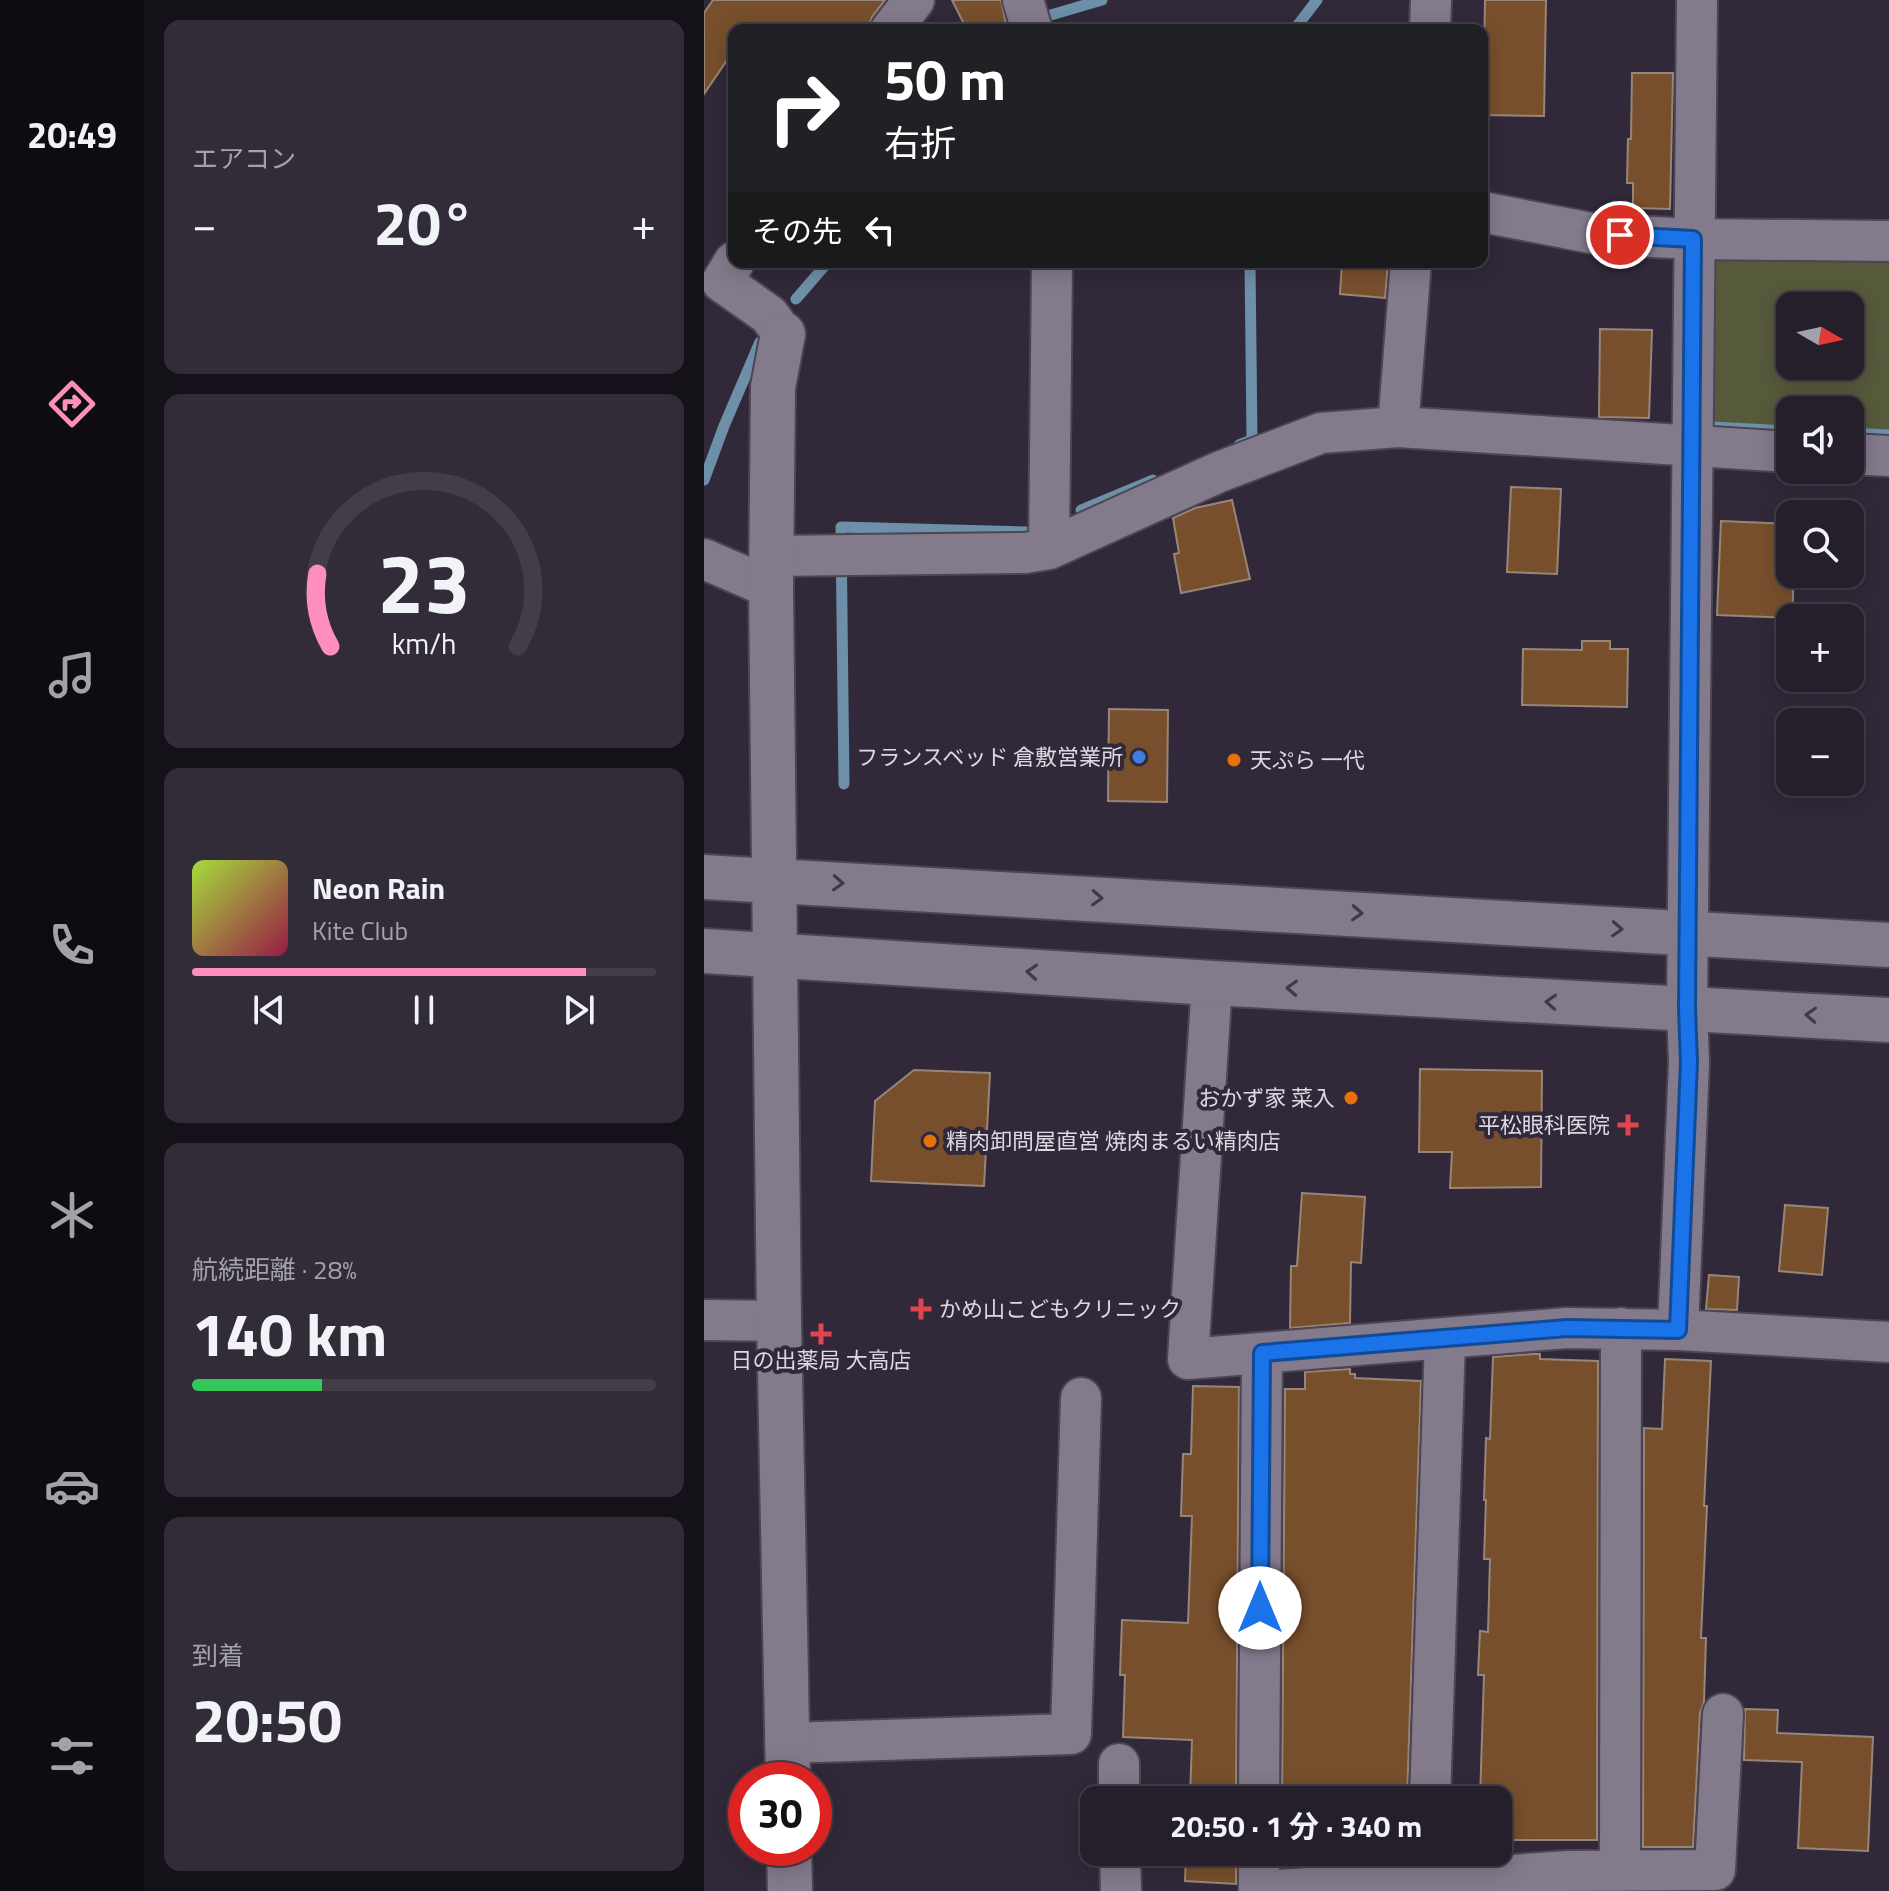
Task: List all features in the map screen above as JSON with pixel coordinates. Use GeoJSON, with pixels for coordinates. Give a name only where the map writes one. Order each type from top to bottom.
{"type":"FeatureCollection","features":[{"type":"Feature","properties":{"kind":"street"},"geometry":{"type":"LineString","coordinates":[[896,24],[914,0]]}},
{"type":"Feature","properties":{"kind":"street"},"geometry":{"type":"LineString","coordinates":[[1023,0],[1030,24]]}},
{"type":"Feature","properties":{"kind":"street"},"geometry":{"type":"LineString","coordinates":[[1430,24],[1431,0]]}},
{"type":"Feature","properties":{"kind":"street"},"geometry":{"type":"LineString","coordinates":[[1678,1330],[1689,1062],[1697,0]]}},
{"type":"Feature","properties":{"kind":"street"},"geometry":{"type":"LineString","coordinates":[[1488,213],[1596,234],[1693,239],[1889,241]]}},
{"type":"Feature","properties":{"kind":"street"},"geometry":{"type":"LineString","coordinates":[[730,268],[722,282],[769,315],[783,334],[773,387],[771,572],[787,1762],[1071,1734],[1081,1398]]}},
{"type":"Feature","properties":{"kind":"street"},"geometry":{"type":"LineString","coordinates":[[1049,549],[1052,268]]}},
{"type":"Feature","properties":{"kind":"street"},"geometry":{"type":"LineString","coordinates":[[1398,427],[1411,268]]}},
{"type":"Feature","properties":{"kind":"street"},"geometry":{"type":"LineString","coordinates":[[704,559],[771,572],[843,554],[1025,553],[1049,549],[1219,472],[1321,433],[1398,427],[1692,434],[1776,449]]}},
{"type":"Feature","properties":{"kind":"street"},"geometry":{"type":"LineString","coordinates":[[1864,455],[1889,456]]}},
{"type":"Feature","properties":{"kind":"street"},"geometry":{"type":"LineString","coordinates":[[704,877],[1889,945]]}},
{"type":"Feature","properties":{"kind":"street"},"geometry":{"type":"LineString","coordinates":[[704,951],[1212,983],[1889,1020]]}},
{"type":"Feature","properties":{"kind":"street"},"geometry":{"type":"LineString","coordinates":[[1212,983],[1188,1359],[1567,1328],[1678,1330],[1889,1342]]}},
{"type":"Feature","properties":{"kind":"street"},"geometry":{"type":"LineString","coordinates":[[704,1320],[779,1321]]}},
{"type":"Feature","properties":{"kind":"street"},"geometry":{"type":"LineString","coordinates":[[1620,1871],[1621,1328]]}},
{"type":"Feature","properties":{"kind":"street"},"geometry":{"type":"LineString","coordinates":[[1430,1786],[1445,1339]]}},
{"type":"Feature","properties":{"kind":"street"},"geometry":{"type":"LineString","coordinates":[[1259,1786],[1262,1353]]}},
{"type":"Feature","properties":{"kind":"street"},"geometry":{"type":"LineString","coordinates":[[1259,1866],[1259,1891],[1410,1877],[1568,1881],[1620,1871],[1715,1870],[1723,1714]]}},
{"type":"Feature","properties":{"kind":"street"},"geometry":{"type":"LineString","coordinates":[[789,1866],[790,1891]]}},
{"type":"Feature","properties":{"kind":"street"},"geometry":{"type":"LineString","coordinates":[[1120,1866],[1121,1891]]}},
{"type":"Feature","properties":{"kind":"green space"},"geometry":{"type":"Polygon","coordinates":[[[1714,255],[1889,259],[1889,434],[1864,433],[1864,396],[1776,396],[1776,429],[1714,427],[1714,255]]]}},
{"type":"Feature","properties":{"kind":"building"},"geometry":{"type":"Polygon","coordinates":[[[713,0],[885,0],[870,24],[728,24],[728,59],[704,94],[704,13],[713,0]]]}},
{"type":"Feature","properties":{"kind":"building"},"geometry":{"type":"Polygon","coordinates":[[[952,0],[1001,0],[1006,24],[964,24],[952,0]]]}},
{"type":"Feature","properties":{"kind":"building"},"geometry":{"type":"Polygon","coordinates":[[[1485,0],[1546,0],[1544,116],[1488,115],[1488,24],[1485,24],[1485,0]]]}},
{"type":"Feature","properties":{"kind":"building"},"geometry":{"type":"Polygon","coordinates":[[[1632,73],[1673,73],[1670,209],[1633,208],[1633,183],[1627,183],[1632,73]]]}},
{"type":"Feature","properties":{"kind":"building"},"geometry":{"type":"Polygon","coordinates":[[[1342,268],[1388,268],[1385,298],[1340,294],[1342,268]]]}},
{"type":"Feature","properties":{"kind":"building"},"geometry":{"type":"Polygon","coordinates":[[[1600,329],[1652,330],[1649,418],[1599,417],[1600,329]]]}},
{"type":"Feature","properties":{"kind":"building"},"geometry":{"type":"Polygon","coordinates":[[[1511,487],[1561,489],[1557,574],[1507,572],[1511,487]]]}},
{"type":"Feature","properties":{"kind":"building"},"geometry":{"type":"Polygon","coordinates":[[[1232,500],[1250,579],[1181,593],[1174,554],[1179,553],[1173,518],[1195,508],[1232,500]]]}},
{"type":"Feature","properties":{"kind":"building"},"geometry":{"type":"Polygon","coordinates":[[[1721,521],[1776,523],[1776,588],[1793,588],[1793,604],[1776,604],[1776,617],[1717,615],[1721,521]]]}},
{"type":"Feature","properties":{"kind":"building"},"geometry":{"type":"Polygon","coordinates":[[[1582,641],[1610,641],[1610,649],[1628,649],[1627,707],[1522,705],[1523,649],[1582,650],[1582,641]]]}},
{"type":"Feature","properties":{"kind":"building"},"geometry":{"type":"Polygon","coordinates":[[[1109,709],[1168,710],[1167,802],[1108,801],[1109,709]]]}},
{"type":"Feature","properties":{"kind":"building"},"geometry":{"type":"Polygon","coordinates":[[[1420,1069],[1542,1071],[1541,1187],[1450,1188],[1452,1152],[1419,1152],[1420,1069]]]}},
{"type":"Feature","properties":{"kind":"building","name":"精肉卸問屋直営 焼肉まるい精肉店"},"geometry":{"type":"Polygon","coordinates":[[[914,1070],[990,1073],[984,1186],[871,1181],[875,1101],[914,1070]]]}},
{"type":"Feature","properties":{"kind":"building"},"geometry":{"type":"Polygon","coordinates":[[[1302,1193],[1365,1197],[1361,1263],[1351,1262],[1350,1323],[1290,1328],[1291,1266],[1297,1266],[1302,1193]]]}},
{"type":"Feature","properties":{"kind":"building"},"geometry":{"type":"Polygon","coordinates":[[[1785,1205],[1828,1208],[1822,1275],[1779,1271],[1785,1205]]]}},
{"type":"Feature","properties":{"kind":"building"},"geometry":{"type":"Polygon","coordinates":[[[1709,1275],[1739,1277],[1737,1310],[1706,1309],[1709,1275]]]}},
{"type":"Feature","properties":{"kind":"building"},"geometry":{"type":"Polygon","coordinates":[[[1540,1354],[1540,1359],[1598,1361],[1597,1840],[1512,1840],[1512,1786],[1480,1786],[1484,1675],[1478,1675],[1480,1631],[1488,1632],[1490,1559],[1484,1559],[1484,1500],[1493,1357],[1540,1354]]]}},
{"type":"Feature","properties":{"kind":"building"},"geometry":{"type":"Polygon","coordinates":[[[1665,1359],[1711,1361],[1701,1638],[1706,1638],[1704,1702],[1700,1713],[1693,1847],[1643,1847],[1644,1428],[1662,1429],[1665,1359]]]}},
{"type":"Feature","properties":{"kind":"building"},"geometry":{"type":"Polygon","coordinates":[[[1350,1369],[1350,1374],[1355,1374],[1355,1378],[1421,1381],[1407,1786],[1282,1786],[1285,1389],[1305,1389],[1305,1372],[1350,1369]]]}},
{"type":"Feature","properties":{"kind":"building"},"geometry":{"type":"Polygon","coordinates":[[[1193,1386],[1239,1387],[1236,1786],[1190,1786],[1192,1740],[1123,1737],[1125,1675],[1120,1675],[1122,1620],[1188,1623],[1192,1516],[1181,1516],[1183,1454],[1191,1454],[1193,1386]]]}},
{"type":"Feature","properties":{"kind":"building"},"geometry":{"type":"Polygon","coordinates":[[[1745,1709],[1778,1710],[1777,1733],[1873,1737],[1868,1851],[1798,1848],[1802,1762],[1744,1760],[1745,1709]]]}},
{"type":"Feature","properties":{"kind":"building"},"geometry":{"type":"Polygon","coordinates":[[[1186,1866],[1236,1866],[1236,1884],[1185,1881],[1186,1866]]]}},
{"type":"Feature","properties":{"kind":"waterway"},"geometry":{"type":"LineString","coordinates":[[1044,17],[1102,0]]}},
{"type":"Feature","properties":{"kind":"waterway"},"geometry":{"type":"LineString","coordinates":[[1299,24],[1317,0]]}},
{"type":"Feature","properties":{"kind":"waterway"},"geometry":{"type":"LineString","coordinates":[[796,299],[823,268]]}},
{"type":"Feature","properties":{"kind":"waterway"},"geometry":{"type":"LineString","coordinates":[[1239,445],[1252,440],[1250,268]]}},
{"type":"Feature","properties":{"kind":"waterway"},"geometry":{"type":"LineString","coordinates":[[704,480],[760,342]]}},
{"type":"Feature","properties":{"kind":"waterway"},"geometry":{"type":"LineString","coordinates":[[1711,427],[1776,430]]}},
{"type":"Feature","properties":{"kind":"waterway"},"geometry":{"type":"LineString","coordinates":[[1864,434],[1889,435]]}},
{"type":"Feature","properties":{"kind":"waterway"},"geometry":{"type":"LineString","coordinates":[[1081,510],[1153,480]]}},
{"type":"Feature","properties":{"kind":"waterway"},"geometry":{"type":"LineString","coordinates":[[844,784],[841,527],[1026,532]]}},
{"type":"Feature","properties":{"kind":"place","name":"フランスベッド 倉敷営業所"},"geometry":{"type":"Point","coordinates":[1139,757]}},
{"type":"Feature","properties":{"kind":"place","name":"天ぷら 一代"},"geometry":{"type":"Point","coordinates":[1234,760]}},
{"type":"Feature","properties":{"kind":"place","name":"おかず家 菜入"},"geometry":{"type":"Point","coordinates":[1351,1098]}},
{"type":"Feature","properties":{"kind":"place","name":"平松眼科医院"},"geometry":{"type":"Point","coordinates":[1628,1125]}},
{"type":"Feature","properties":{"kind":"place","name":"精肉卸問屋直営 焼肉まるい精肉店"},"geometry":{"type":"Point","coordinates":[930,1141]}},
{"type":"Feature","properties":{"kind":"place","name":"かめ山こどもクリニック"},"geometry":{"type":"Point","coordinates":[921,1309]}},
{"type":"Feature","properties":{"kind":"place","name":"日の出薬局 大高店"},"geometry":{"type":"Point","coordinates":[821,1334]}},
{"type":"Feature","properties":{"kind":"route"},"geometry":{"type":"LineString","coordinates":[[1260,1608],[1262,1353],[1567,1328],[1678,1330],[1689,1062],[1693,239],[1620,235]]}}]}
